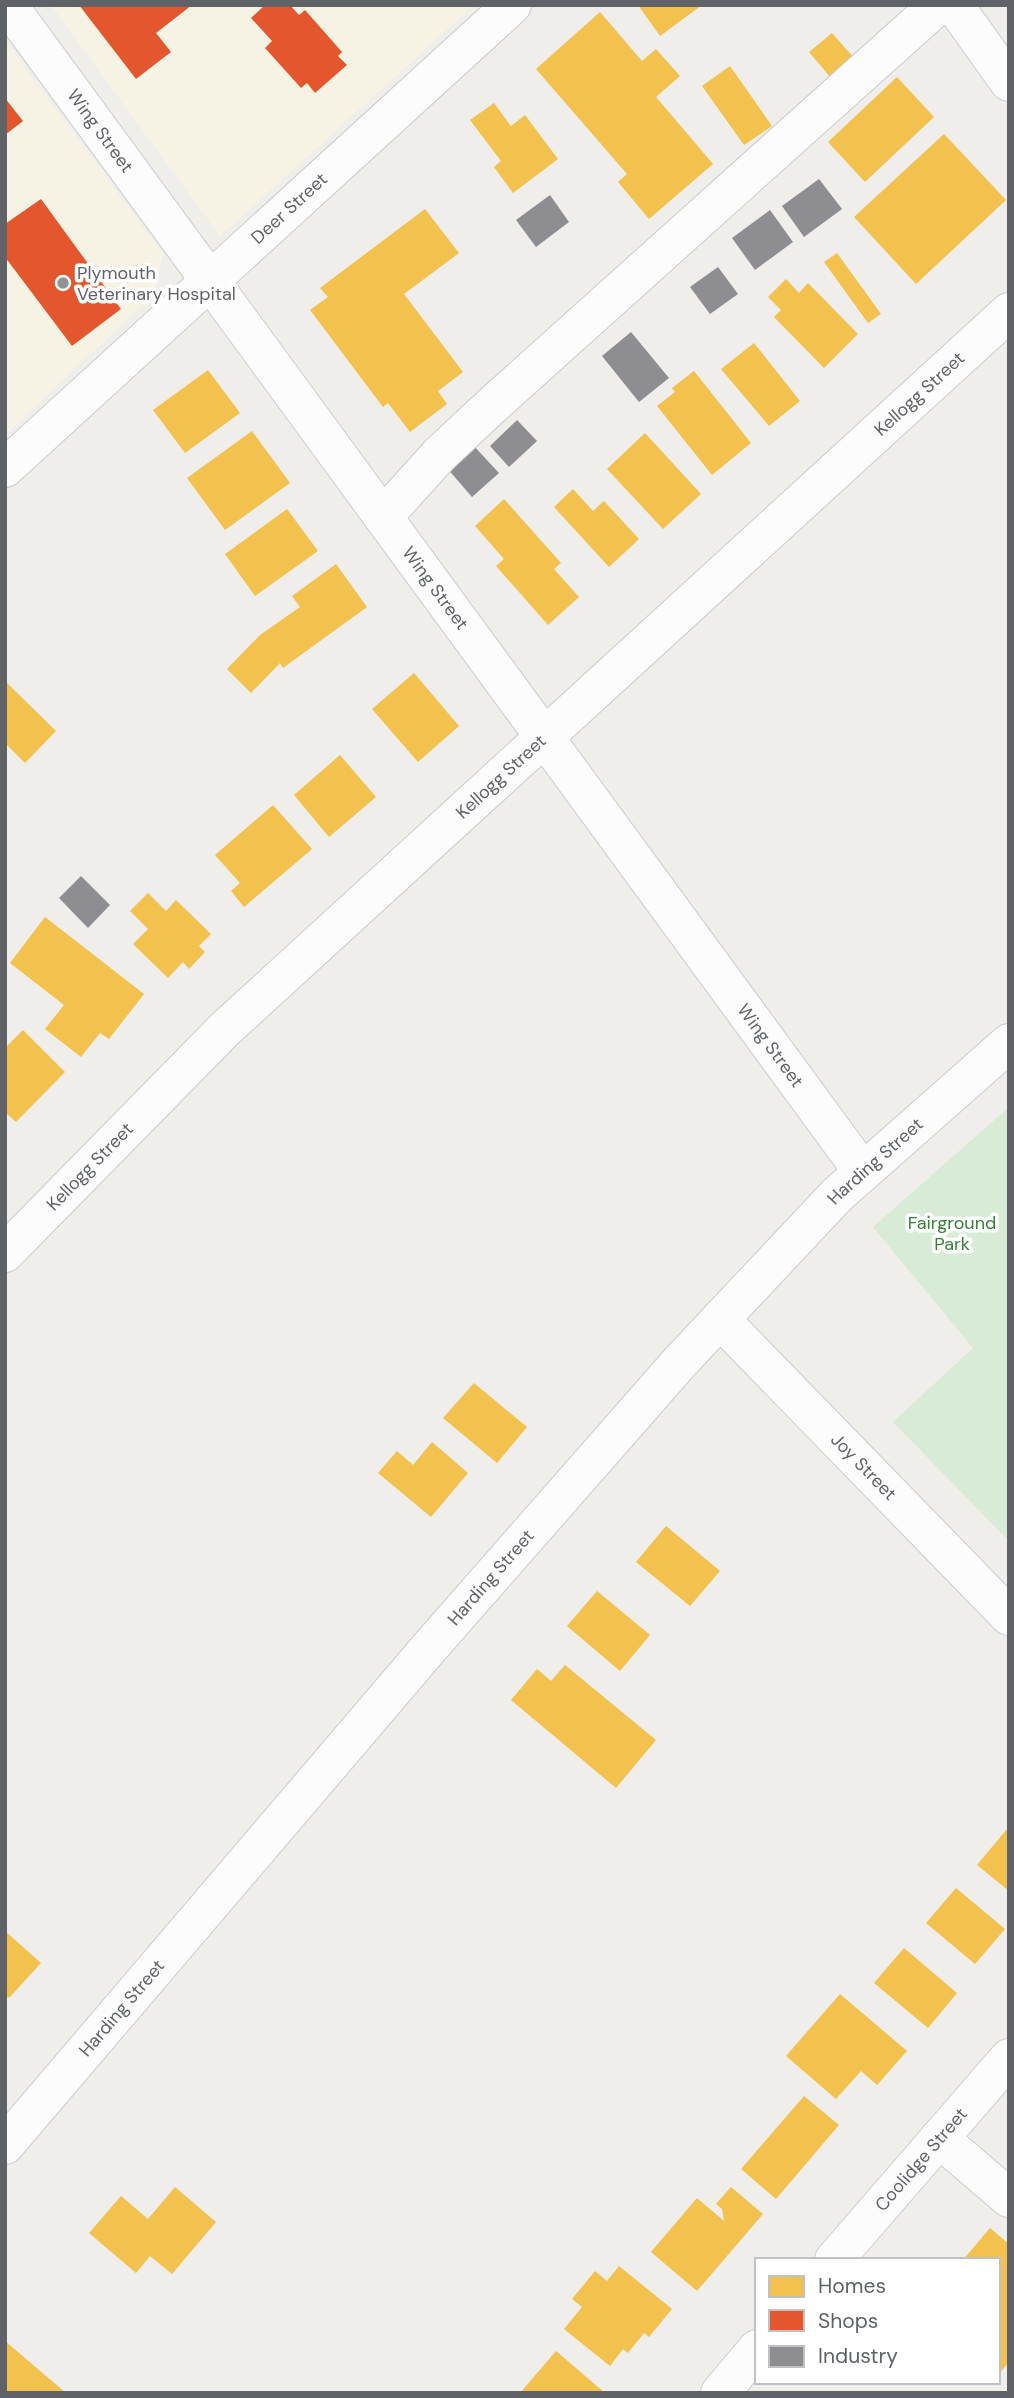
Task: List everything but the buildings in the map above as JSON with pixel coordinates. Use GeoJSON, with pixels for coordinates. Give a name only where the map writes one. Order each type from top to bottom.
{"type":"FeatureCollection","features":[{"type":"Feature","properties":{"kind":"street","name":"Deer Street"},"geometry":{"type":"LineString","coordinates":[[5,468],[512,5]]}},
{"type":"Feature","properties":{"kind":"street"},"geometry":{"type":"LineString","coordinates":[[383,517],[440,454],[498,400],[938,5]]}},
{"type":"Feature","properties":{"kind":"street"},"geometry":{"type":"LineString","coordinates":[[954,5],[1009,82]]}},
{"type":"Feature","properties":{"kind":"street","name":"Wing Street"},"geometry":{"type":"LineString","coordinates":[[14,19],[210,281],[863,1172]]}},
{"type":"Feature","properties":{"kind":"street","name":"Kellogg Street"},"geometry":{"type":"LineString","coordinates":[[5,1253],[225,1028],[1009,312]]}},
{"type":"Feature","properties":{"kind":"street","name":"Harding Street"},"geometry":{"type":"LineString","coordinates":[[5,2145],[429,1647],[720,1319],[837,1195],[1009,1043]]}},
{"type":"Feature","properties":{"kind":"street","name":"Joy Street"},"geometry":{"type":"LineString","coordinates":[[720,1319],[1009,1616]]}},
{"type":"Feature","properties":{"kind":"street","name":"Coolidge Street"},"geometry":{"type":"LineString","coordinates":[[836,2258],[1009,2058]]}},
{"type":"Feature","properties":{"kind":"street"},"geometry":{"type":"LineString","coordinates":[[939,2138],[1009,2198]]}},
{"type":"Feature","properties":{"kind":"street"},"geometry":{"type":"LineString","coordinates":[[720,2393],[755,2351]]}},
{"type":"Feature","properties":{"kind":"shaded area"},"geometry":{"type":"Polygon","coordinates":[[[51,5],[474,5],[220,236],[51,5]]]}},
{"type":"Feature","properties":{"kind":"shaded area"},"geometry":{"type":"Polygon","coordinates":[[[5,41],[163,254],[155,293],[5,435],[5,41]]]}},
{"type":"Feature","properties":{"kind":"green space","name":"Fairground Park"},"geometry":{"type":"Polygon","coordinates":[[[1009,1107],[1009,1541],[893,1422],[973,1348],[873,1227],[1009,1107]]]}},
{"type":"Feature","properties":{"kind":"place","name":"Plymouth Veterinary Hospital"},"geometry":{"type":"Point","coordinates":[63,283]}}]}
